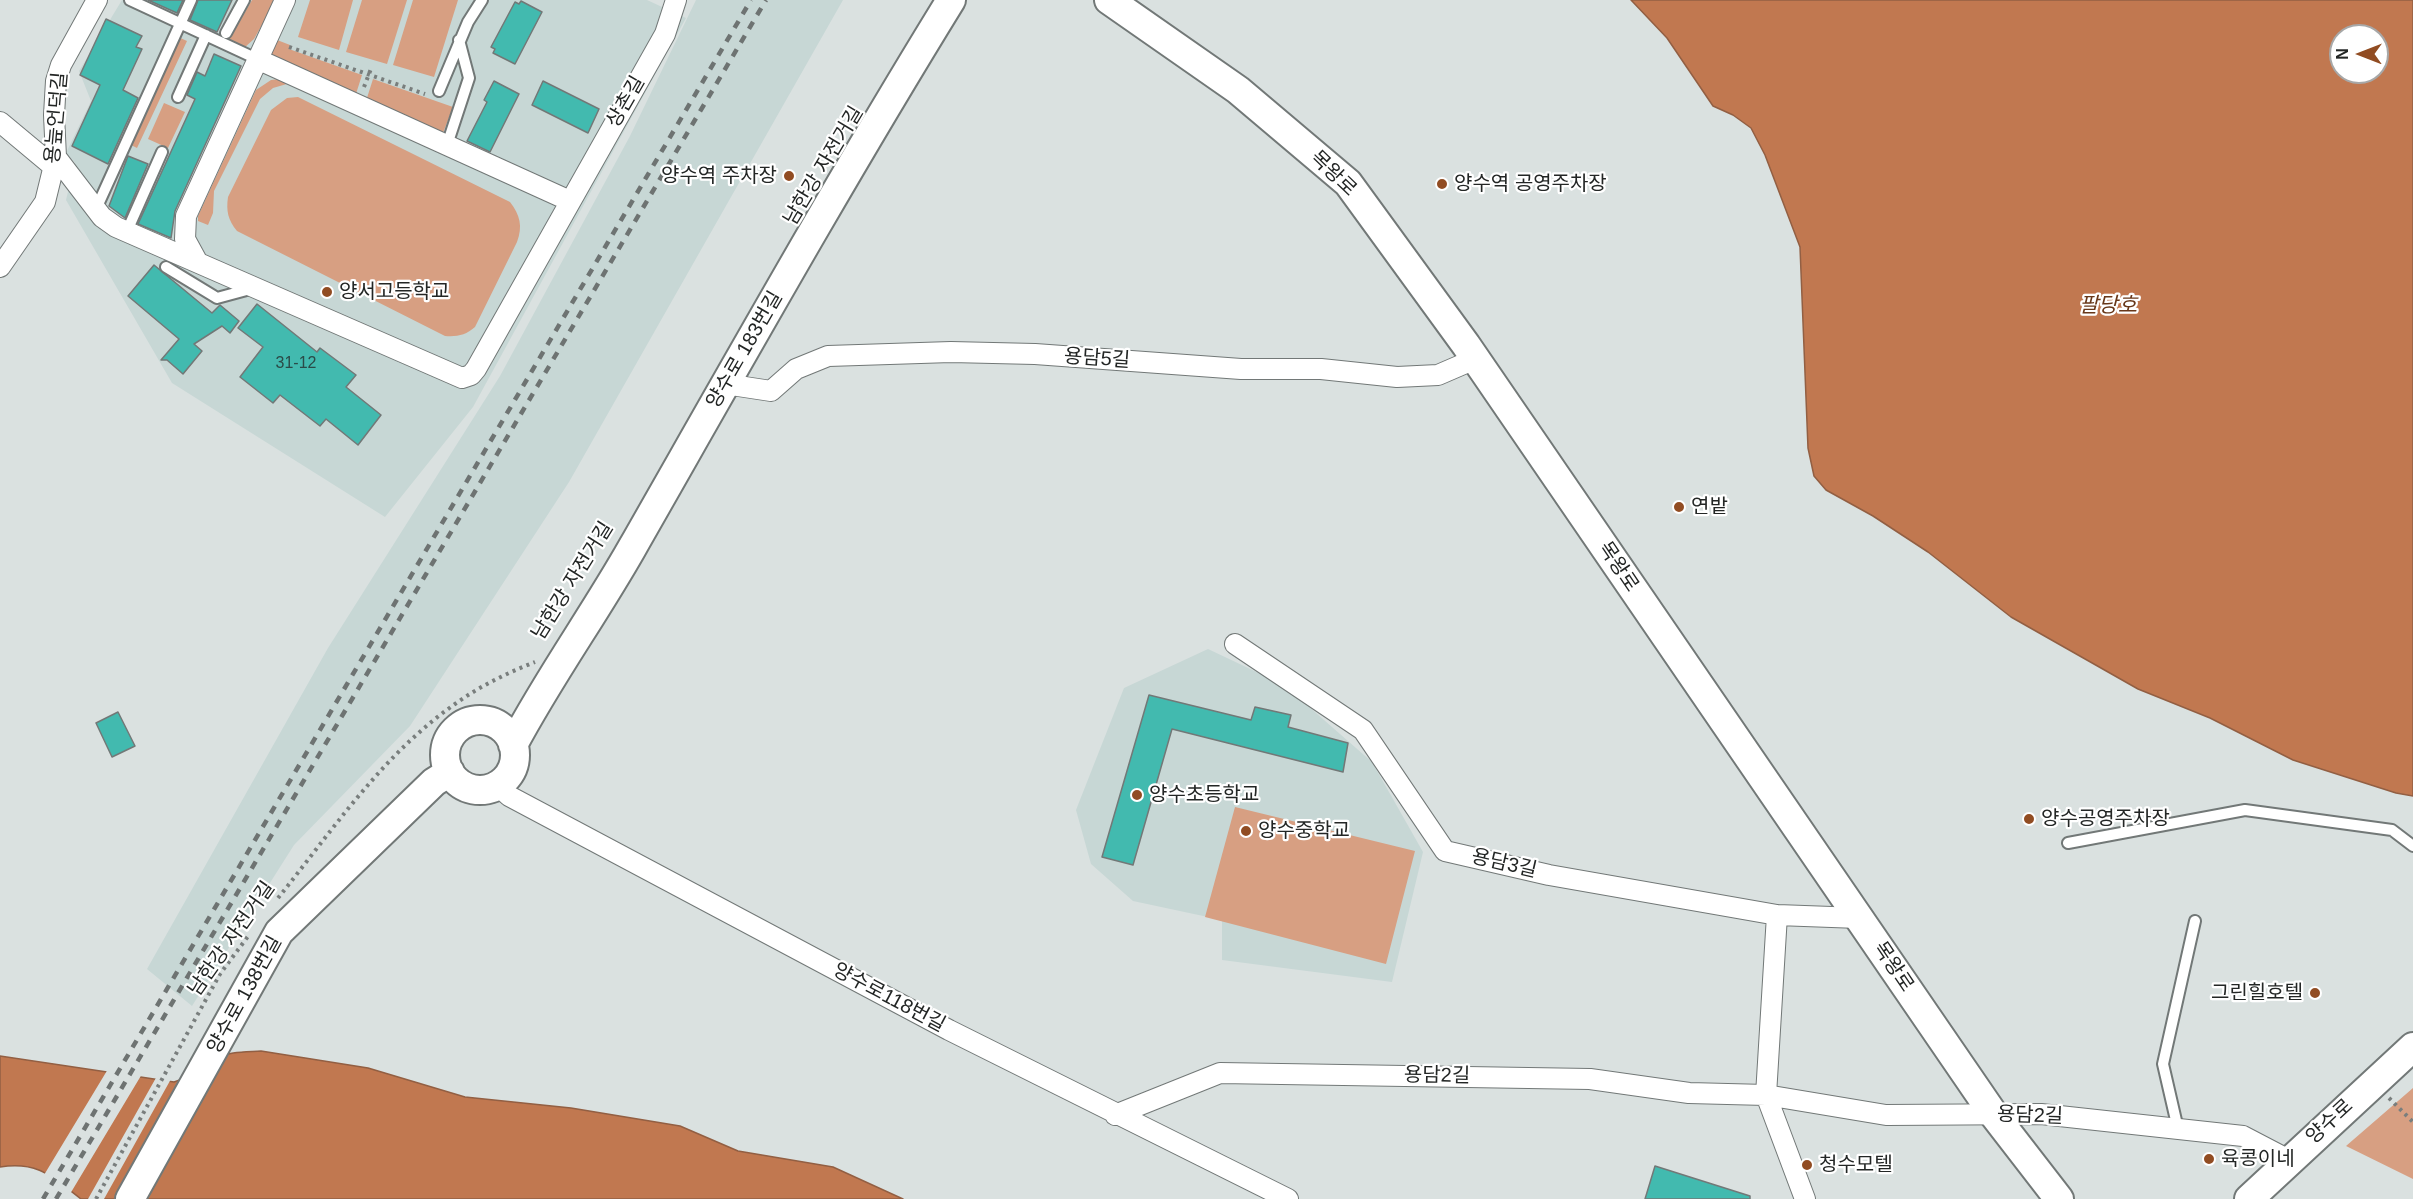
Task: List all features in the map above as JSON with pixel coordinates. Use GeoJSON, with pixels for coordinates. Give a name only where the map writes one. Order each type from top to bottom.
{"type":"FeatureCollection","features":[{"type":"Feature","properties":{"kind":"street","name":"용늪언덕길"},"geometry":{"type":"LineString","coordinates":[[0,267],[45,202],[55,162],[56,81],[61,65],[98,0]]}},
{"type":"Feature","properties":{"kind":"street"},"geometry":{"type":"LineString","coordinates":[[197,261],[184,239],[186,216],[285,0]]}},
{"type":"Feature","properties":{"kind":"street","name":"상촌길"},"geometry":{"type":"LineString","coordinates":[[0,122],[55,162],[108,222],[462,378],[471,375],[665,34],[676,0]]}},
{"type":"Feature","properties":{"kind":"street","name":"양수로 183번길"},"geometry":{"type":"LineString","coordinates":[[497,785],[510,773],[514,762],[513,745],[538,698],[630,551],[872,129],[951,0]]}},
{"type":"Feature","properties":{"kind":"street","name":"목왕로"},"geometry":{"type":"LineString","coordinates":[[1109,0],[1238,90],[1348,183],[1475,359],[1994,1115],[2059,1199]]}},
{"type":"Feature","properties":{"kind":"street"},"geometry":{"type":"LineString","coordinates":[[257,59],[570,201]]}},
{"type":"Feature","properties":{"kind":"street","name":"용담5길"},"geometry":{"type":"LineString","coordinates":[[725,384],[771,390],[796,369],[828,356],[951,352],[1035,354],[1241,369],[1322,369],[1397,376],[1438,375],[1475,359]]}},
{"type":"Feature","properties":{"kind":"street","name":"용담3길"},"geometry":{"type":"LineString","coordinates":[[1235,644],[1363,730],[1445,851],[1549,875],[1777,915],[1859,918]]}},
{"type":"Feature","properties":{"kind":"street"},"geometry":{"type":"LineString","coordinates":[[491,722],[538,698]]}},
{"type":"Feature","properties":{"kind":"street"},"geometry":{"type":"LineString","coordinates":[[497,785],[480,790],[459,783],[450,772],[445,752],[454,731],[474,721],[491,722],[505,731],[513,745]]}},
{"type":"Feature","properties":{"kind":"street","name":"양수로 138번길"},"geometry":{"type":"LineString","coordinates":[[130,1199],[279,932],[434,782],[450,772]]}},
{"type":"Feature","properties":{"kind":"street","name":"양수로118번길"},"geometry":{"type":"LineString","coordinates":[[497,785],[509,796],[540,813],[949,1030],[1115,1115],[1288,1199]]}},
{"type":"Feature","properties":{"kind":"street"},"geometry":{"type":"LineString","coordinates":[[1777,915],[1766,1095],[1805,1199]]}},
{"type":"Feature","properties":{"kind":"street","name":"양수로"},"geometry":{"type":"LineString","coordinates":[[2249,1199],[2413,1047]]}},
{"type":"Feature","properties":{"kind":"street","name":"용담2길"},"geometry":{"type":"LineString","coordinates":[[1115,1115],[1220,1073],[1590,1079],[1689,1093],[1766,1095],[1886,1115],[2041,1114],[2243,1136],[2289,1160]]}},
{"type":"Feature","properties":{"kind":"lane"},"geometry":{"type":"LineString","coordinates":[[130,0],[257,59]]}},
{"type":"Feature","properties":{"kind":"lane"},"geometry":{"type":"LineString","coordinates":[[96,209],[191,0]]}},
{"type":"Feature","properties":{"kind":"lane"},"geometry":{"type":"LineString","coordinates":[[226,33],[244,0]]}},
{"type":"Feature","properties":{"kind":"lane"},"geometry":{"type":"LineString","coordinates":[[439,91],[459,40],[482,0]]}},
{"type":"Feature","properties":{"kind":"lane"},"geometry":{"type":"LineString","coordinates":[[178,97],[206,35]]}},
{"type":"Feature","properties":{"kind":"lane"},"geometry":{"type":"LineString","coordinates":[[447,145],[469,78],[459,40]]}},
{"type":"Feature","properties":{"kind":"lane"},"geometry":{"type":"LineString","coordinates":[[127,231],[162,152]]}},
{"type":"Feature","properties":{"kind":"lane"},"geometry":{"type":"LineString","coordinates":[[166,267],[217,298],[223,299],[257,287]]}},
{"type":"Feature","properties":{"kind":"lane"},"geometry":{"type":"LineString","coordinates":[[2068,843],[2245,810],[2392,830],[2413,846]]}},
{"type":"Feature","properties":{"kind":"lane"},"geometry":{"type":"LineString","coordinates":[[2178,1129],[2163,1064],[2195,921]]}},
{"type":"Feature","properties":{"kind":"path"},"geometry":{"type":"LineString","coordinates":[[289,47],[460,106]]}},
{"type":"Feature","properties":{"kind":"path"},"geometry":{"type":"LineString","coordinates":[[369,75],[372,66]]}},
{"type":"Feature","properties":{"kind":"path","name":"남한강 자전거길"},"geometry":{"type":"LineString","coordinates":[[277,900],[365,789],[407,742],[454,704],[498,677],[542,659]]}},
{"type":"Feature","properties":{"kind":"path","name":"남한강 자전거길"},"geometry":{"type":"LineString","coordinates":[[96,1199],[220,974],[250,932]]}},
{"type":"Feature","properties":{"kind":"path"},"geometry":{"type":"LineString","coordinates":[[2373,1083],[2413,1122]]}},
{"type":"Feature","properties":{"kind":"shaded area","name":"양서고등학교"},"geometry":{"type":"Polygon","coordinates":[[[122,0],[647,0],[686,18],[473,407],[385,517],[172,383],[66,200],[75,163],[66,153],[91,101],[79,71],[122,0]]]}},
{"type":"Feature","properties":{"kind":"shaded area"},"geometry":{"type":"Polygon","coordinates":[[[252,0],[276,0],[254,39],[244,48],[229,40],[252,0]]]}},
{"type":"Feature","properties":{"kind":"shaded area"},"geometry":{"type":"Polygon","coordinates":[[[310,0],[353,0],[339,50],[298,37],[310,0]]]}},
{"type":"Feature","properties":{"kind":"shaded area"},"geometry":{"type":"Polygon","coordinates":[[[362,0],[407,0],[387,64],[346,52],[362,0]]]}},
{"type":"Feature","properties":{"kind":"shaded area"},"geometry":{"type":"Polygon","coordinates":[[[413,0],[458,0],[434,77],[393,65],[413,0]]]}},
{"type":"Feature","properties":{"kind":"shaded area"},"geometry":{"type":"Polygon","coordinates":[[[696,0],[843,0],[569,482],[410,726],[294,845],[192,1006],[147,969],[328,648],[500,376],[630,136],[696,0]]]}},
{"type":"Feature","properties":{"kind":"shaded area"},"geometry":{"type":"Polygon","coordinates":[[[178,37],[187,41],[137,148],[129,144],[178,37]]]}},
{"type":"Feature","properties":{"kind":"shaded area"},"geometry":{"type":"Polygon","coordinates":[[[272,38],[290,45],[289,49],[362,75],[355,97],[264,57],[272,38]]]}},
{"type":"Feature","properties":{"kind":"shaded area"},"geometry":{"type":"Polygon","coordinates":[[[288,78],[297,81],[273,88],[260,99],[214,191],[213,213],[208,225],[198,221],[198,216],[256,90],[271,80],[288,78]]]}},
{"type":"Feature","properties":{"kind":"shaded area"},"geometry":{"type":"Polygon","coordinates":[[[373,79],[453,107],[443,133],[366,101],[373,79]]]}},
{"type":"Feature","properties":{"kind":"shaded area"},"geometry":{"type":"Polygon","coordinates":[[[298,97],[510,202],[520,221],[519,236],[472,330],[461,335],[445,336],[237,231],[234,227],[228,215],[228,197],[271,110],[287,98],[298,97]]]}},
{"type":"Feature","properties":{"kind":"shaded area"},"geometry":{"type":"Polygon","coordinates":[[[164,103],[185,112],[168,148],[148,139],[164,103]]]}},
{"type":"Feature","properties":{"kind":"shaded area","name":"양수중학교"},"geometry":{"type":"Polygon","coordinates":[[[1208,649],[1284,685],[1372,762],[1423,852],[1392,982],[1222,960],[1222,920],[1133,901],[1091,864],[1076,810],[1124,688],[1208,649]]]}},
{"type":"Feature","properties":{"kind":"shaded area"},"geometry":{"type":"Polygon","coordinates":[[[1235,807],[1415,851],[1386,964],[1205,917],[1235,807]]]}},
{"type":"Feature","properties":{"kind":"shaded area"},"geometry":{"type":"Polygon","coordinates":[[[2413,1088],[2413,1179],[2346,1146],[2413,1088]]]}},
{"type":"Feature","properties":{"kind":"water","name":"팔당호"},"geometry":{"type":"Polygon","coordinates":[[[1631,0],[2413,0],[2413,796],[2396,793],[2293,760],[2210,718],[2138,689],[2011,617],[1928,552],[1873,516],[1826,490],[1814,476],[1808,448],[1800,247],[1765,155],[1751,128],[1733,115],[1713,106],[1667,38],[1631,0]]]}},
{"type":"Feature","properties":{"kind":"water"},"geometry":{"type":"Polygon","coordinates":[[[261,1051],[368,1068],[465,1097],[571,1108],[680,1126],[738,1151],[833,1167],[903,1199],[81,1199],[44,1172],[25,1166],[0,1167],[0,1056],[174,1082],[220,1056],[261,1051]]]}},
{"type":"Feature","properties":{"kind":"pier"},"geometry":{"type":"Polygon","coordinates":[[[108,1069],[142,1074],[70,1194],[44,1175],[108,1069]]]}},
{"type":"Feature","properties":{"kind":"pier"},"geometry":{"type":"Polygon","coordinates":[[[157,1076],[171,1079],[104,1199],[88,1199],[157,1076]]]}},
{"type":"Feature","properties":{"kind":"building"},"geometry":{"type":"Polygon","coordinates":[[[148,0],[183,0],[177,13],[148,0]]]}},
{"type":"Feature","properties":{"kind":"building"},"geometry":{"type":"Polygon","coordinates":[[[198,0],[232,0],[217,32],[190,20],[198,0]]]}},
{"type":"Feature","properties":{"kind":"building"},"geometry":{"type":"Polygon","coordinates":[[[521,1],[542,12],[515,64],[493,53],[495,49],[491,47],[515,2],[519,4],[521,1]]]}},
{"type":"Feature","properties":{"kind":"building"},"geometry":{"type":"Polygon","coordinates":[[[106,19],[142,36],[136,47],[142,49],[123,90],[138,98],[108,164],[72,146],[100,85],[80,75],[106,19]]]}},
{"type":"Feature","properties":{"kind":"building"},"geometry":{"type":"Polygon","coordinates":[[[214,54],[241,66],[175,211],[171,238],[138,224],[195,99],[187,95],[197,72],[205,76],[214,54]]]}},
{"type":"Feature","properties":{"kind":"building"},"geometry":{"type":"Polygon","coordinates":[[[494,81],[519,94],[490,152],[467,141],[487,102],[484,100],[494,81]]]}},
{"type":"Feature","properties":{"kind":"building"},"geometry":{"type":"Polygon","coordinates":[[[543,81],[599,109],[588,133],[532,105],[543,81]]]}},
{"type":"Feature","properties":{"kind":"building"},"geometry":{"type":"Polygon","coordinates":[[[128,156],[148,164],[125,218],[109,206],[128,156]]]}},
{"type":"Feature","properties":{"kind":"building"},"geometry":{"type":"Polygon","coordinates":[[[154,265],[212,313],[220,305],[239,321],[230,333],[222,326],[194,344],[202,351],[183,374],[167,360],[161,360],[179,339],[128,296],[154,265]]]}},
{"type":"Feature","properties":{"kind":"building"},"geometry":{"type":"Polygon","coordinates":[[[257,304],[317,352],[320,348],[356,375],[346,387],[381,415],[358,445],[326,419],[320,426],[280,395],[273,403],[240,377],[263,347],[238,328],[257,304]]]}},
{"type":"Feature","properties":{"kind":"building"},"geometry":{"type":"Polygon","coordinates":[[[1149,695],[1251,720],[1255,707],[1291,715],[1288,727],[1348,743],[1343,772],[1172,729],[1133,865],[1102,857],[1149,695]]]}},
{"type":"Feature","properties":{"kind":"building"},"geometry":{"type":"Polygon","coordinates":[[[118,712],[135,746],[112,757],[96,723],[118,712]]]}},
{"type":"Feature","properties":{"kind":"building"},"geometry":{"type":"Polygon","coordinates":[[[1655,1166],[1750,1196],[1750,1199],[1645,1199],[1655,1166]]]}},
{"type":"Feature","properties":{"kind":"railway"},"geometry":{"type":"LineString","coordinates":[[43,1199],[751,0]]}},
{"type":"Feature","properties":{"kind":"railway"},"geometry":{"type":"LineString","coordinates":[[56,1199],[766,0]]}},
{"type":"Feature","properties":{"kind":"place","name":"양수역 주차장"},"geometry":{"type":"Point","coordinates":[789,176]}},
{"type":"Feature","properties":{"kind":"place","name":"양수역 공영주차장"},"geometry":{"type":"Point","coordinates":[1442,184]}},
{"type":"Feature","properties":{"kind":"place","name":"양서고등학교"},"geometry":{"type":"Point","coordinates":[327,292]}},
{"type":"Feature","properties":{"kind":"place","name":"연밭"},"geometry":{"type":"Point","coordinates":[1679,507]}},
{"type":"Feature","properties":{"kind":"place","name":"양수초등학교"},"geometry":{"type":"Point","coordinates":[1137,795]}},
{"type":"Feature","properties":{"kind":"place","name":"양수공영주차장"},"geometry":{"type":"Point","coordinates":[2029,819]}},
{"type":"Feature","properties":{"kind":"place","name":"양수중학교"},"geometry":{"type":"Point","coordinates":[1246,831]}},
{"type":"Feature","properties":{"kind":"place","name":"그린힐호텔"},"geometry":{"type":"Point","coordinates":[2315,993]}},
{"type":"Feature","properties":{"kind":"place","name":"육콩이네"},"geometry":{"type":"Point","coordinates":[2209,1159]}},
{"type":"Feature","properties":{"kind":"place","name":"청수모텔"},"geometry":{"type":"Point","coordinates":[1807,1165]}}]}
